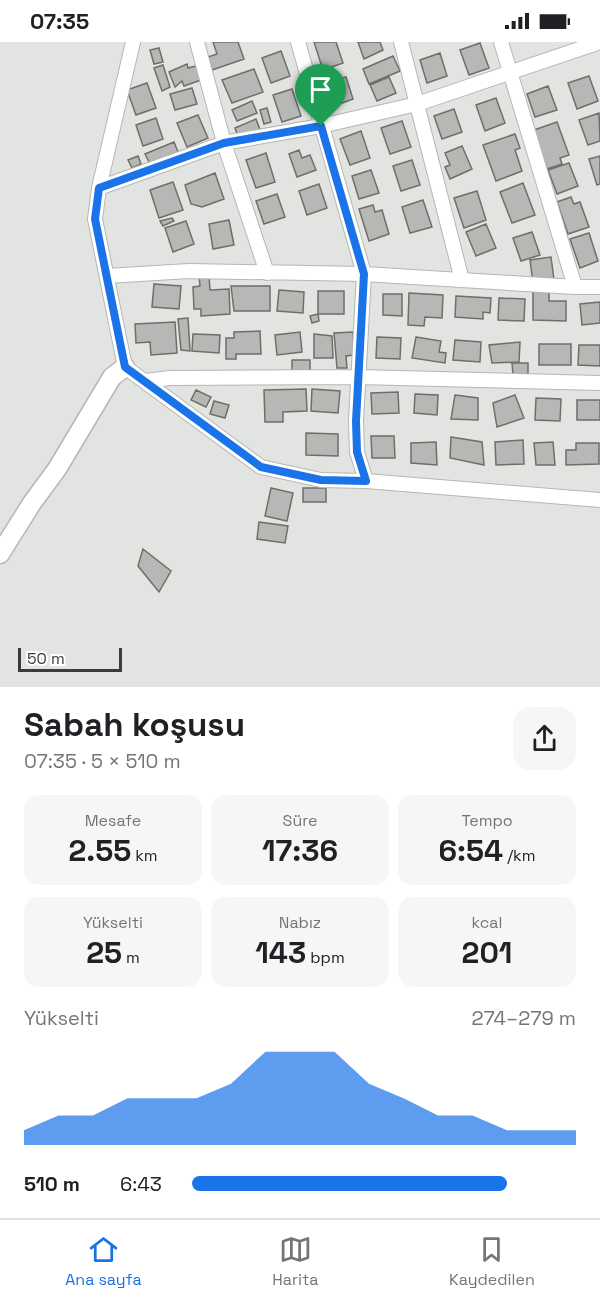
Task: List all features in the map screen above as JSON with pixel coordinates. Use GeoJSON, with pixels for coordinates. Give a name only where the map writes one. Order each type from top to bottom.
{"type":"FeatureCollection","features":[{"type":"Feature","properties":{"kind":"street"},"geometry":{"type":"LineString","coordinates":[[133,42],[99,188],[95,219],[125,367],[261,467],[321,480],[366,481],[600,500]]}},
{"type":"Feature","properties":{"kind":"street"},"geometry":{"type":"LineString","coordinates":[[197,42],[224,143],[267,273]]}},
{"type":"Feature","properties":{"kind":"street"},"geometry":{"type":"LineString","coordinates":[[298,42],[364,274],[356,402],[357,452],[366,481]]}},
{"type":"Feature","properties":{"kind":"street"},"geometry":{"type":"LineString","coordinates":[[401,42],[462,280]]}},
{"type":"Feature","properties":{"kind":"street"},"geometry":{"type":"LineString","coordinates":[[501,42],[575,288]]}},
{"type":"Feature","properties":{"kind":"street"},"geometry":{"type":"LineString","coordinates":[[99,188],[224,143],[321,126],[417,104],[600,42]]}},
{"type":"Feature","properties":{"kind":"street"},"geometry":{"type":"LineString","coordinates":[[106,276],[189,271],[364,274],[575,288],[600,287]]}},
{"type":"Feature","properties":{"kind":"street"},"geometry":{"type":"LineString","coordinates":[[0,554],[32,503],[57,469],[112,377],[125,367]]}},
{"type":"Feature","properties":{"kind":"street"},"geometry":{"type":"LineString","coordinates":[[144,381],[170,378],[358,377],[600,382]]}},
{"type":"Feature","properties":{"kind":"building"},"geometry":{"type":"Polygon","coordinates":[[[213,42],[238,42],[244,59],[212,70],[208,57],[217,54],[213,42]]]}},
{"type":"Feature","properties":{"kind":"building"},"geometry":{"type":"Polygon","coordinates":[[[314,42],[336,42],[343,63],[323,70],[314,42]]]}},
{"type":"Feature","properties":{"kind":"building"},"geometry":{"type":"Polygon","coordinates":[[[358,42],[380,42],[383,50],[364,59],[358,42]]]}},
{"type":"Feature","properties":{"kind":"building"},"geometry":{"type":"Polygon","coordinates":[[[480,43],[489,68],[469,75],[460,50],[480,43]]]}},
{"type":"Feature","properties":{"kind":"building"},"geometry":{"type":"Polygon","coordinates":[[[159,48],[163,62],[154,64],[150,50],[159,48]]]}},
{"type":"Feature","properties":{"kind":"building"},"geometry":{"type":"Polygon","coordinates":[[[281,51],[290,76],[271,83],[262,58],[281,51]]]}},
{"type":"Feature","properties":{"kind":"building"},"geometry":{"type":"Polygon","coordinates":[[[440,53],[447,76],[427,83],[420,60],[440,53]]]}},
{"type":"Feature","properties":{"kind":"building"},"geometry":{"type":"Polygon","coordinates":[[[393,56],[400,71],[369,84],[363,69],[393,56]]]}},
{"type":"Feature","properties":{"kind":"building"},"geometry":{"type":"Polygon","coordinates":[[[187,64],[188,68],[196,66],[201,80],[184,86],[182,81],[175,87],[169,72],[187,64]]]}},
{"type":"Feature","properties":{"kind":"building"},"geometry":{"type":"Polygon","coordinates":[[[163,65],[170,87],[162,91],[154,68],[163,65]]]}},
{"type":"Feature","properties":{"kind":"building"},"geometry":{"type":"Polygon","coordinates":[[[254,69],[263,92],[232,103],[222,80],[254,69]]]}},
{"type":"Feature","properties":{"kind":"building"},"geometry":{"type":"Polygon","coordinates":[[[337,73],[339,79],[346,77],[353,99],[334,106],[324,77],[337,73]]]}},
{"type":"Feature","properties":{"kind":"building"},"geometry":{"type":"Polygon","coordinates":[[[589,76],[598,101],[577,109],[568,83],[589,76]]]}},
{"type":"Feature","properties":{"kind":"building"},"geometry":{"type":"Polygon","coordinates":[[[389,77],[396,93],[377,101],[370,85],[389,77]]]}},
{"type":"Feature","properties":{"kind":"building"},"geometry":{"type":"Polygon","coordinates":[[[147,83],[156,108],[136,115],[127,90],[147,83]]]}},
{"type":"Feature","properties":{"kind":"building"},"geometry":{"type":"Polygon","coordinates":[[[548,86],[557,110],[535,117],[527,94],[548,86]]]}},
{"type":"Feature","properties":{"kind":"building"},"geometry":{"type":"Polygon","coordinates":[[[192,88],[197,104],[175,110],[170,94],[192,88]]]}},
{"type":"Feature","properties":{"kind":"building"},"geometry":{"type":"Polygon","coordinates":[[[292,89],[301,116],[282,122],[273,95],[292,89]]]}},
{"type":"Feature","properties":{"kind":"building"},"geometry":{"type":"Polygon","coordinates":[[[496,98],[505,123],[485,131],[476,105],[496,98]]]}},
{"type":"Feature","properties":{"kind":"building"},"geometry":{"type":"Polygon","coordinates":[[[252,101],[257,113],[237,121],[232,110],[252,101]]]}},
{"type":"Feature","properties":{"kind":"building"},"geometry":{"type":"Polygon","coordinates":[[[267,108],[271,122],[264,124],[260,110],[267,108]]]}},
{"type":"Feature","properties":{"kind":"building"},"geometry":{"type":"Polygon","coordinates":[[[454,109],[462,132],[442,139],[434,116],[454,109]]]}},
{"type":"Feature","properties":{"kind":"building"},"geometry":{"type":"Polygon","coordinates":[[[599,113],[600,141],[588,145],[579,120],[599,113]]]}},
{"type":"Feature","properties":{"kind":"building"},"geometry":{"type":"Polygon","coordinates":[[[198,115],[208,138],[187,147],[177,123],[198,115]]]}},
{"type":"Feature","properties":{"kind":"building"},"geometry":{"type":"Polygon","coordinates":[[[156,118],[163,139],[143,146],[136,125],[156,118]]]}},
{"type":"Feature","properties":{"kind":"building"},"geometry":{"type":"Polygon","coordinates":[[[256,119],[262,135],[239,140],[235,128],[256,119]]]}},
{"type":"Feature","properties":{"kind":"building"},"geometry":{"type":"Polygon","coordinates":[[[402,121],[411,147],[390,154],[381,128],[402,121]]]}},
{"type":"Feature","properties":{"kind":"building"},"geometry":{"type":"Polygon","coordinates":[[[557,122],[569,155],[560,158],[562,164],[547,169],[534,130],[557,122]]]}},
{"type":"Feature","properties":{"kind":"building"},"geometry":{"type":"Polygon","coordinates":[[[361,131],[370,158],[350,165],[340,139],[361,131]]]}},
{"type":"Feature","properties":{"kind":"building"},"geometry":{"type":"Polygon","coordinates":[[[515,134],[520,148],[515,150],[522,171],[496,181],[483,145],[515,134]]]}},
{"type":"Feature","properties":{"kind":"building"},"geometry":{"type":"Polygon","coordinates":[[[174,142],[178,152],[150,164],[145,154],[174,142]]]}},
{"type":"Feature","properties":{"kind":"building"},"geometry":{"type":"Polygon","coordinates":[[[462,146],[472,169],[450,179],[445,167],[450,165],[445,153],[462,146]]]}},
{"type":"Feature","properties":{"kind":"building"},"geometry":{"type":"Polygon","coordinates":[[[299,150],[302,158],[310,155],[316,170],[297,177],[289,154],[299,150]]]}},
{"type":"Feature","properties":{"kind":"building"},"geometry":{"type":"Polygon","coordinates":[[[266,153],[275,182],[256,188],[246,160],[266,153]]]}},
{"type":"Feature","properties":{"kind":"building"},"geometry":{"type":"Polygon","coordinates":[[[138,156],[141,164],[132,168],[128,160],[138,156]]]}},
{"type":"Feature","properties":{"kind":"building"},"geometry":{"type":"Polygon","coordinates":[[[600,156],[600,184],[597,185],[589,159],[600,156]]]}},
{"type":"Feature","properties":{"kind":"building"},"geometry":{"type":"Polygon","coordinates":[[[412,160],[420,185],[401,191],[393,166],[412,160]]]}},
{"type":"Feature","properties":{"kind":"building"},"geometry":{"type":"Polygon","coordinates":[[[569,163],[578,186],[557,194],[548,170],[569,163]]]}},
{"type":"Feature","properties":{"kind":"building"},"geometry":{"type":"Polygon","coordinates":[[[371,170],[379,193],[359,199],[352,176],[371,170]]]}},
{"type":"Feature","properties":{"kind":"building"},"geometry":{"type":"Polygon","coordinates":[[[215,173],[224,199],[202,207],[191,204],[185,185],[215,173]]]}},
{"type":"Feature","properties":{"kind":"building"},"geometry":{"type":"Polygon","coordinates":[[[173,182],[183,210],[159,218],[150,190],[173,182]]]}},
{"type":"Feature","properties":{"kind":"building"},"geometry":{"type":"Polygon","coordinates":[[[523,183],[535,215],[512,223],[500,192],[523,183]]]}},
{"type":"Feature","properties":{"kind":"building"},"geometry":{"type":"Polygon","coordinates":[[[319,184],[327,208],[307,215],[299,191],[319,184]]]}},
{"type":"Feature","properties":{"kind":"building"},"geometry":{"type":"Polygon","coordinates":[[[477,191],[486,220],[464,228],[454,198],[477,191]]]}},
{"type":"Feature","properties":{"kind":"building"},"geometry":{"type":"Polygon","coordinates":[[[277,194],[285,217],[264,224],[256,201],[277,194]]]}},
{"type":"Feature","properties":{"kind":"building"},"geometry":{"type":"Polygon","coordinates":[[[571,197],[574,204],[580,202],[589,227],[568,234],[557,202],[571,197]]]}},
{"type":"Feature","properties":{"kind":"building"},"geometry":{"type":"Polygon","coordinates":[[[423,200],[432,227],[410,233],[402,207],[423,200]]]}},
{"type":"Feature","properties":{"kind":"building"},"geometry":{"type":"Polygon","coordinates":[[[373,205],[375,212],[382,210],[389,234],[369,241],[359,209],[373,205]]]}},
{"type":"Feature","properties":{"kind":"building"},"geometry":{"type":"Polygon","coordinates":[[[172,218],[174,221],[163,226],[160,221],[172,218]]]}},
{"type":"Feature","properties":{"kind":"building"},"geometry":{"type":"Polygon","coordinates":[[[229,220],[234,245],[213,249],[209,224],[229,220]]]}},
{"type":"Feature","properties":{"kind":"building"},"geometry":{"type":"Polygon","coordinates":[[[186,221],[194,244],[173,252],[165,228],[186,221]]]}},
{"type":"Feature","properties":{"kind":"building"},"geometry":{"type":"Polygon","coordinates":[[[486,224],[496,248],[476,256],[466,232],[486,224]]]}},
{"type":"Feature","properties":{"kind":"building"},"geometry":{"type":"Polygon","coordinates":[[[532,232],[540,255],[521,261],[513,238],[532,232]]]}},
{"type":"Feature","properties":{"kind":"building"},"geometry":{"type":"Polygon","coordinates":[[[589,233],[598,261],[580,268],[570,239],[589,233]]]}},
{"type":"Feature","properties":{"kind":"building"},"geometry":{"type":"Polygon","coordinates":[[[551,257],[554,280],[533,283],[530,260],[551,257]]]}},
{"type":"Feature","properties":{"kind":"building"},"geometry":{"type":"Polygon","coordinates":[[[199,276],[209,276],[210,290],[229,289],[230,314],[201,316],[201,309],[194,309],[193,287],[200,286],[199,276]]]}},
{"type":"Feature","properties":{"kind":"building"},"geometry":{"type":"Polygon","coordinates":[[[154,284],[181,286],[179,309],[152,307],[154,284]]]}},
{"type":"Feature","properties":{"kind":"building"},"geometry":{"type":"Polygon","coordinates":[[[231,286],[270,286],[270,311],[234,311],[231,286]]]}},
{"type":"Feature","properties":{"kind":"building"},"geometry":{"type":"Polygon","coordinates":[[[279,290],[304,292],[303,313],[277,311],[279,290]]]}},
{"type":"Feature","properties":{"kind":"building"},"geometry":{"type":"Polygon","coordinates":[[[318,291],[344,291],[344,314],[318,314],[318,291]]]}},
{"type":"Feature","properties":{"kind":"building"},"geometry":{"type":"Polygon","coordinates":[[[533,291],[549,292],[549,301],[566,301],[566,321],[533,320],[533,291]]]}},
{"type":"Feature","properties":{"kind":"building"},"geometry":{"type":"Polygon","coordinates":[[[409,293],[443,295],[442,318],[425,317],[424,326],[408,325],[409,293]]]}},
{"type":"Feature","properties":{"kind":"building"},"geometry":{"type":"Polygon","coordinates":[[[383,294],[402,294],[402,316],[383,315],[383,294]]]}},
{"type":"Feature","properties":{"kind":"building"},"geometry":{"type":"Polygon","coordinates":[[[456,296],[491,298],[490,313],[483,312],[483,319],[455,317],[456,296]]]}},
{"type":"Feature","properties":{"kind":"building"},"geometry":{"type":"Polygon","coordinates":[[[499,298],[525,299],[524,321],[498,320],[499,298]]]}},
{"type":"Feature","properties":{"kind":"building"},"geometry":{"type":"Polygon","coordinates":[[[600,302],[600,323],[582,325],[580,304],[600,302]]]}},
{"type":"Feature","properties":{"kind":"building"},"geometry":{"type":"Polygon","coordinates":[[[318,314],[319,321],[312,323],[310,316],[318,314]]]}},
{"type":"Feature","properties":{"kind":"building"},"geometry":{"type":"Polygon","coordinates":[[[188,318],[190,351],[181,350],[178,319],[188,318]]]}},
{"type":"Feature","properties":{"kind":"building"},"geometry":{"type":"Polygon","coordinates":[[[175,322],[177,353],[151,355],[150,342],[136,343],[135,324],[175,322]]]}},
{"type":"Feature","properties":{"kind":"building"},"geometry":{"type":"Polygon","coordinates":[[[260,331],[261,354],[236,354],[236,359],[226,359],[226,338],[234,338],[234,332],[260,331]]]}},
{"type":"Feature","properties":{"kind":"building"},"geometry":{"type":"Polygon","coordinates":[[[300,332],[302,352],[277,355],[275,335],[300,332]]]}},
{"type":"Feature","properties":{"kind":"building"},"geometry":{"type":"Polygon","coordinates":[[[353,332],[354,355],[346,356],[347,368],[337,368],[334,333],[353,332]]]}},
{"type":"Feature","properties":{"kind":"building"},"geometry":{"type":"Polygon","coordinates":[[[193,334],[220,335],[219,353],[192,351],[193,334]]]}},
{"type":"Feature","properties":{"kind":"building"},"geometry":{"type":"Polygon","coordinates":[[[314,334],[332,336],[333,358],[314,358],[314,334]]]}},
{"type":"Feature","properties":{"kind":"building"},"geometry":{"type":"Polygon","coordinates":[[[377,337],[401,338],[400,359],[376,358],[377,337]]]}},
{"type":"Feature","properties":{"kind":"building"},"geometry":{"type":"Polygon","coordinates":[[[416,337],[441,341],[439,352],[446,353],[445,363],[412,358],[416,337]]]}},
{"type":"Feature","properties":{"kind":"building"},"geometry":{"type":"Polygon","coordinates":[[[455,340],[481,342],[480,362],[453,360],[455,340]]]}},
{"type":"Feature","properties":{"kind":"building"},"geometry":{"type":"Polygon","coordinates":[[[520,342],[519,362],[492,363],[489,345],[520,342]]]}},
{"type":"Feature","properties":{"kind":"building"},"geometry":{"type":"Polygon","coordinates":[[[539,344],[571,344],[571,365],[539,365],[539,344]]]}},
{"type":"Feature","properties":{"kind":"building"},"geometry":{"type":"Polygon","coordinates":[[[579,345],[600,345],[600,366],[578,365],[579,345]]]}},
{"type":"Feature","properties":{"kind":"building"},"geometry":{"type":"Polygon","coordinates":[[[292,360],[310,360],[310,372],[292,372],[292,360]]]}},
{"type":"Feature","properties":{"kind":"building"},"geometry":{"type":"Polygon","coordinates":[[[512,363],[528,363],[528,374],[513,374],[512,363]]]}},
{"type":"Feature","properties":{"kind":"building"},"geometry":{"type":"Polygon","coordinates":[[[306,389],[307,411],[283,412],[283,422],[265,422],[264,390],[306,389]]]}},
{"type":"Feature","properties":{"kind":"building"},"geometry":{"type":"Polygon","coordinates":[[[312,389],[340,391],[338,413],[311,411],[312,389]]]}},
{"type":"Feature","properties":{"kind":"building"},"geometry":{"type":"Polygon","coordinates":[[[196,390],[211,397],[206,407],[191,400],[196,390]]]}},
{"type":"Feature","properties":{"kind":"building"},"geometry":{"type":"Polygon","coordinates":[[[398,392],[399,413],[372,414],[371,393],[398,392]]]}},
{"type":"Feature","properties":{"kind":"building"},"geometry":{"type":"Polygon","coordinates":[[[415,394],[438,395],[437,415],[414,413],[415,394]]]}},
{"type":"Feature","properties":{"kind":"building"},"geometry":{"type":"Polygon","coordinates":[[[455,395],[478,398],[478,420],[451,419],[455,395]]]}},
{"type":"Feature","properties":{"kind":"building"},"geometry":{"type":"Polygon","coordinates":[[[515,395],[524,418],[497,427],[493,403],[515,395]]]}},
{"type":"Feature","properties":{"kind":"building"},"geometry":{"type":"Polygon","coordinates":[[[536,398],[561,399],[560,421],[535,420],[536,398]]]}},
{"type":"Feature","properties":{"kind":"building"},"geometry":{"type":"Polygon","coordinates":[[[577,400],[600,400],[600,420],[577,420],[577,400]]]}},
{"type":"Feature","properties":{"kind":"building"},"geometry":{"type":"Polygon","coordinates":[[[214,401],[229,405],[225,418],[210,414],[214,401]]]}},
{"type":"Feature","properties":{"kind":"building"},"geometry":{"type":"Polygon","coordinates":[[[306,433],[338,434],[338,456],[306,455],[306,433]]]}},
{"type":"Feature","properties":{"kind":"building"},"geometry":{"type":"Polygon","coordinates":[[[371,436],[394,436],[395,458],[372,458],[371,436]]]}},
{"type":"Feature","properties":{"kind":"building"},"geometry":{"type":"Polygon","coordinates":[[[451,437],[482,442],[484,465],[450,458],[451,437]]]}},
{"type":"Feature","properties":{"kind":"building"},"geometry":{"type":"Polygon","coordinates":[[[523,440],[524,464],[496,465],[495,442],[523,440]]]}},
{"type":"Feature","properties":{"kind":"building"},"geometry":{"type":"Polygon","coordinates":[[[436,442],[437,465],[411,463],[411,443],[436,442]]]}},
{"type":"Feature","properties":{"kind":"building"},"geometry":{"type":"Polygon","coordinates":[[[553,442],[555,465],[536,465],[534,443],[553,442]]]}},
{"type":"Feature","properties":{"kind":"building"},"geometry":{"type":"Polygon","coordinates":[[[576,443],[599,443],[599,464],[566,465],[566,450],[576,450],[576,443]]]}},
{"type":"Feature","properties":{"kind":"building"},"geometry":{"type":"Polygon","coordinates":[[[271,488],[293,493],[287,521],[265,516],[271,488]]]}},
{"type":"Feature","properties":{"kind":"building"},"geometry":{"type":"Polygon","coordinates":[[[303,488],[326,488],[326,502],[303,502],[303,488]]]}},
{"type":"Feature","properties":{"kind":"building"},"geometry":{"type":"Polygon","coordinates":[[[259,522],[288,526],[285,543],[257,539],[259,522]]]}},
{"type":"Feature","properties":{"kind":"building"},"geometry":{"type":"Polygon","coordinates":[[[143,549],[171,571],[159,592],[138,566],[143,549]]]}},
{"type":"Feature","properties":{"kind":"route"},"geometry":{"type":"LineString","coordinates":[[321,126],[364,274],[356,421],[357,452],[366,481],[321,480],[261,467],[125,367],[95,219],[99,188],[224,143],[321,126]]}}]}
